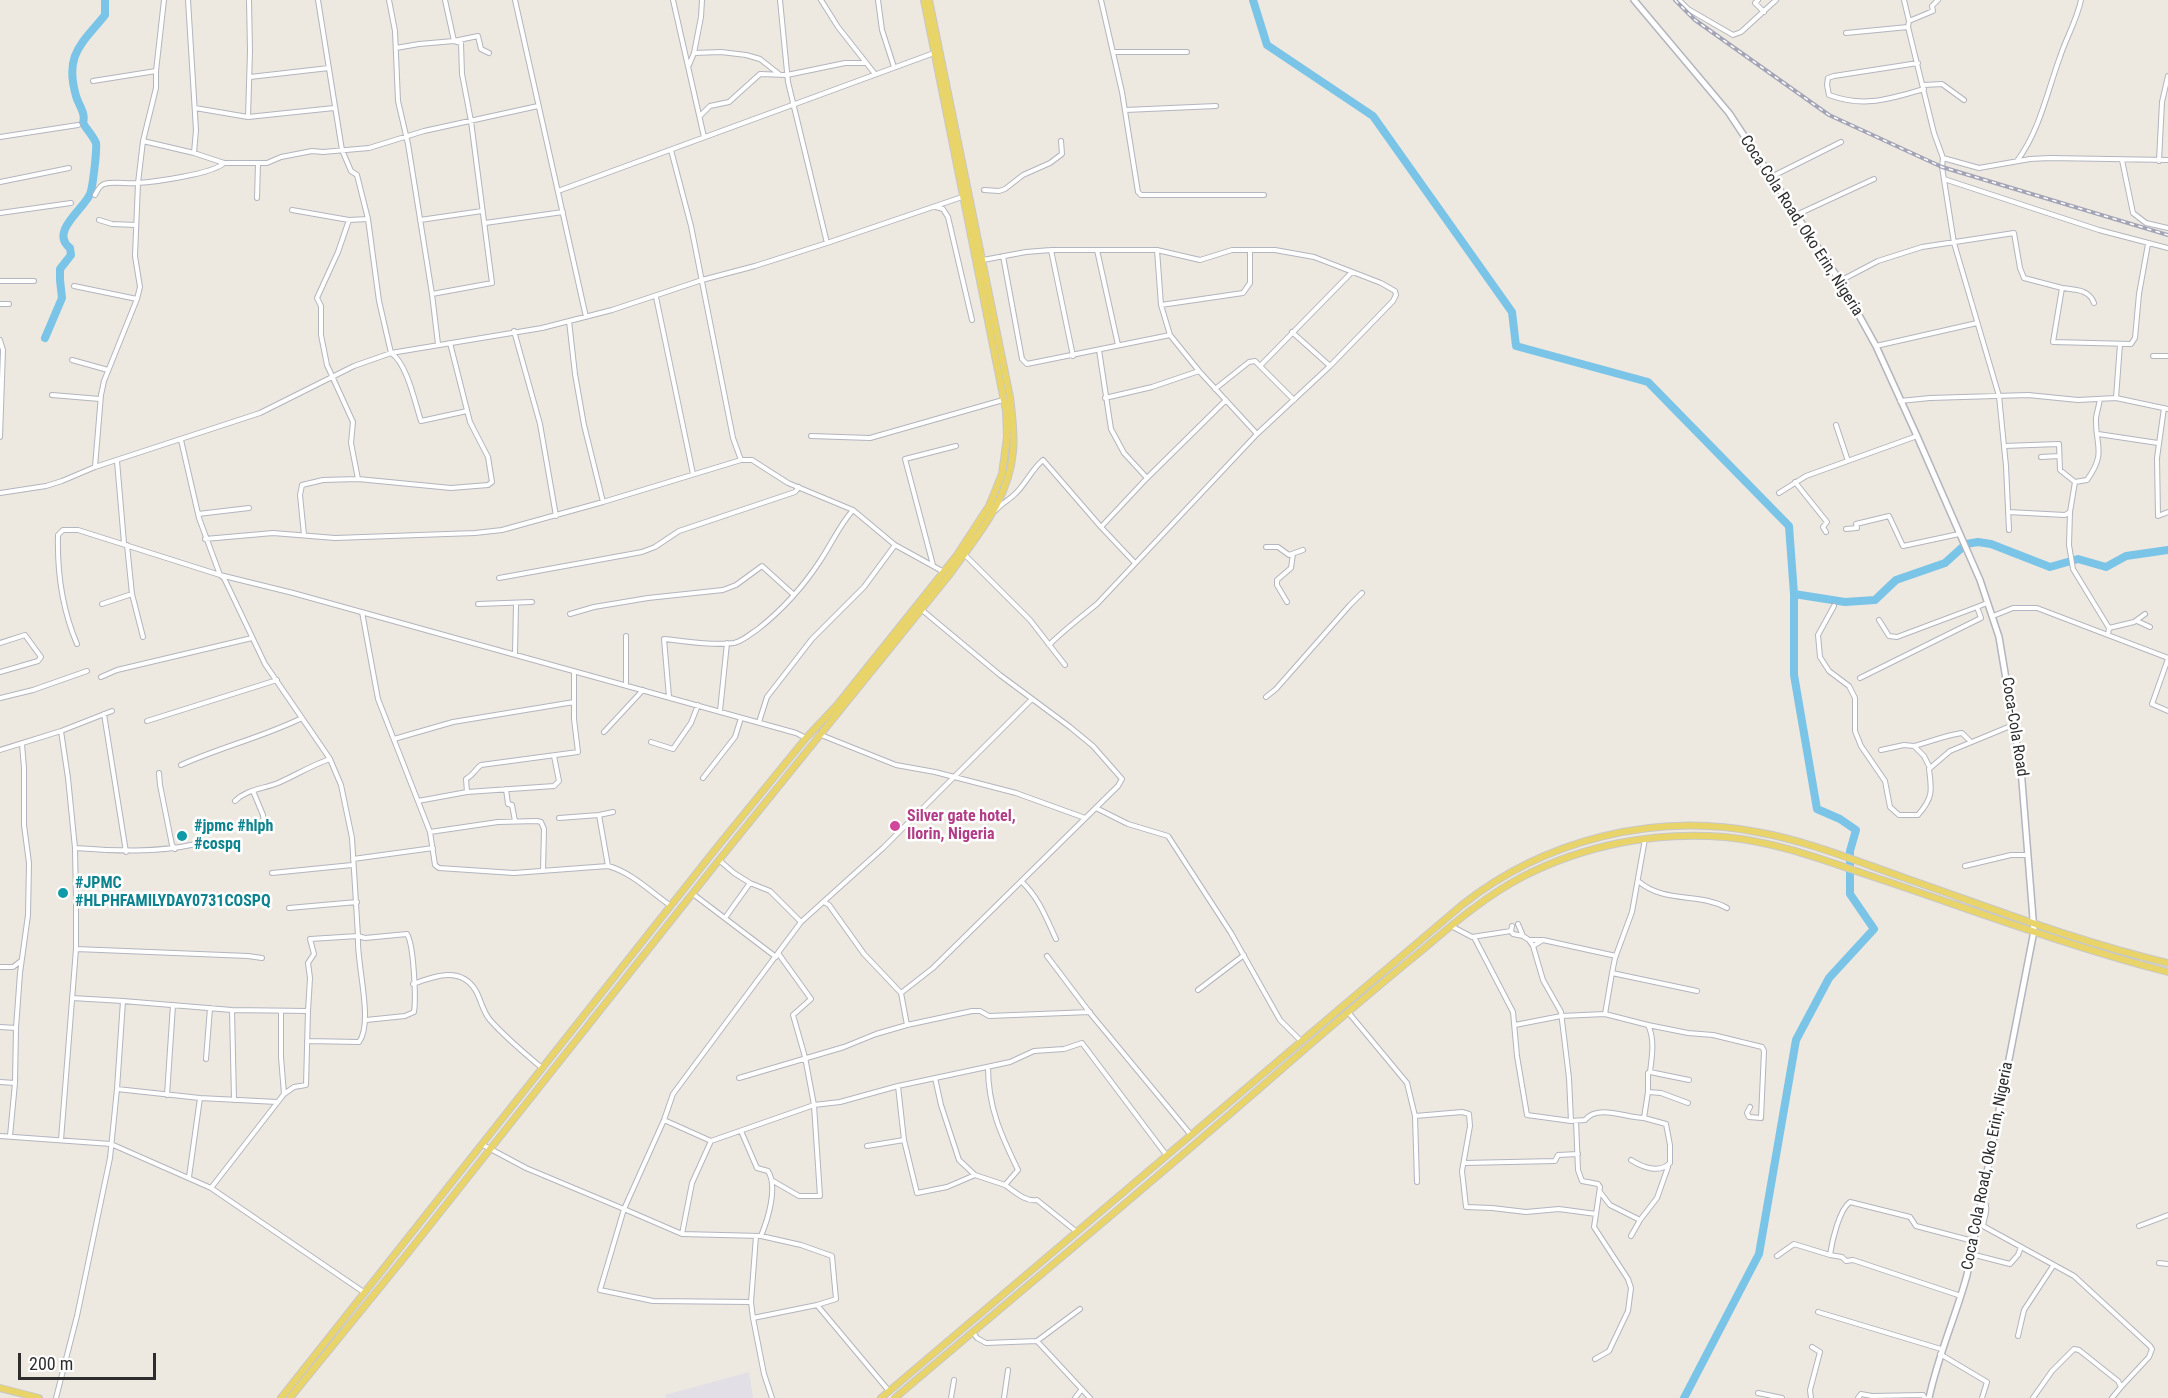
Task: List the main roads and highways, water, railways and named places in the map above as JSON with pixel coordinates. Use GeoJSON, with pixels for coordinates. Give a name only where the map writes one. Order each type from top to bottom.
{"type":"FeatureCollection","features":[{"type":"Feature","properties":{"kind":"main road"},"geometry":{"type":"LineString","coordinates":[[281,1398],[318,1357],[524,1106],[669,922],[922,610],[992,515],[1013,456],[1010,397],[924,0]]}},
{"type":"Feature","properties":{"kind":"main road"},"geometry":{"type":"LineString","coordinates":[[290,1398],[365,1293],[777,774],[837,705],[945,572],[989,507],[1002,474],[1008,437],[1004,400],[930,0]]}},
{"type":"Feature","properties":{"kind":"main road"},"geometry":{"type":"LineString","coordinates":[[777,774],[784,779]]}},
{"type":"Feature","properties":{"kind":"main road"},"geometry":{"type":"LineString","coordinates":[[881,1398],[1482,889],[1513,870],[1556,851],[1603,836],[1630,831],[1688,826],[1727,827],[1756,831],[1813,845],[2087,940],[2168,963]]}},
{"type":"Feature","properties":{"kind":"main road"},"geometry":{"type":"LineString","coordinates":[[895,1398],[1451,926],[1500,889],[1539,869],[1581,853],[1626,841],[1699,835],[1781,846],[2080,947],[2168,972]]}},
{"type":"Feature","properties":{"kind":"main road"},"geometry":{"type":"LineString","coordinates":[[663,917],[669,922]]}},
{"type":"Feature","properties":{"kind":"main road"},"geometry":{"type":"LineString","coordinates":[[614,979],[620,984]]}},
{"type":"Feature","properties":{"kind":"main road"},"geometry":{"type":"LineString","coordinates":[[517,1101],[524,1106]]}},
{"type":"Feature","properties":{"kind":"main road"},"geometry":{"type":"LineString","coordinates":[[0,1389],[39,1398]]}},
{"type":"Feature","properties":{"kind":"waterway"},"geometry":{"type":"LineString","coordinates":[[45,338],[62,298],[60,269],[71,255],[63,235],[70,221],[90,194],[96,153],[96,143],[83,123],[83,113],[76,96],[72,70],[77,51],[105,15],[105,0]]}},
{"type":"Feature","properties":{"kind":"waterway"},"geometry":{"type":"LineString","coordinates":[[1253,0],[1267,45],[1373,116],[1512,312],[1516,346],[1648,382],[1789,526],[1794,594],[1794,675],[1817,809],[1840,819],[1856,830],[1850,851],[1850,894],[1874,929],[1829,978],[1796,1040],[1759,1254],[1684,1398]]}},
{"type":"Feature","properties":{"kind":"waterway"},"geometry":{"type":"LineString","coordinates":[[1794,594],[1845,602],[1875,600],[1896,580],[1945,563],[1966,544],[1978,542],[1991,544],[2050,567],[2078,559],[2106,567],[2126,556],[2168,550]]}},
{"type":"Feature","properties":{"kind":"railway"},"geometry":{"type":"LineString","coordinates":[[1675,0],[1695,20],[1829,115],[1942,167],[2168,235]]}},
{"type":"Feature","properties":{"kind":"place","name":"Silver gate hotel, Ilorin, Nigeria"},"geometry":{"type":"Point","coordinates":[895,826]}},
{"type":"Feature","properties":{"kind":"place","name":"#jpmc #hlph #cospq"},"geometry":{"type":"Point","coordinates":[182,836]}},
{"type":"Feature","properties":{"kind":"place","name":"#JPMC #HLPHFAMILYDAY0731COSPQ"},"geometry":{"type":"Point","coordinates":[63,893]}}]}
